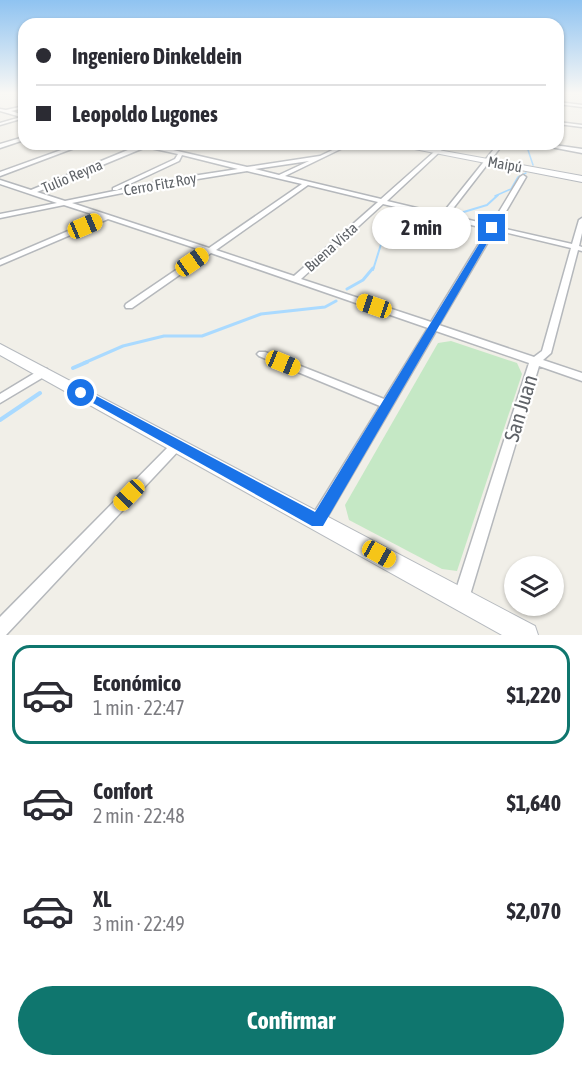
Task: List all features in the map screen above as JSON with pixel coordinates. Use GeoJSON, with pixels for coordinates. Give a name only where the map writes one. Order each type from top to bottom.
{"type":"FeatureCollection","features":[{"type":"Feature","properties":{"kind":"main road","name":"Maipú"},"geometry":{"type":"LineString","coordinates":[[426,150],[582,179]]}},
{"type":"Feature","properties":{"kind":"main road"},"geometry":{"type":"LineString","coordinates":[[0,349],[524,634]]}},
{"type":"Feature","properties":{"kind":"street"},"geometry":{"type":"LineString","coordinates":[[564,124],[582,126]]}},
{"type":"Feature","properties":{"kind":"street"},"geometry":{"type":"LineString","coordinates":[[0,146],[18,140]]}},
{"type":"Feature","properties":{"kind":"street"},"geometry":{"type":"LineString","coordinates":[[564,148],[582,151]]}},
{"type":"Feature","properties":{"kind":"street"},"geometry":{"type":"LineString","coordinates":[[0,174],[66,150]]}},
{"type":"Feature","properties":{"kind":"street","name":"Tulio Reyna"},"geometry":{"type":"LineString","coordinates":[[32,192],[131,150]]}},
{"type":"Feature","properties":{"kind":"street"},"geometry":{"type":"LineString","coordinates":[[167,150],[578,248]]}},
{"type":"Feature","properties":{"kind":"street"},"geometry":{"type":"LineString","coordinates":[[279,177],[337,150]]}},
{"type":"Feature","properties":{"kind":"street","name":"Buena Vista"},"geometry":{"type":"LineString","coordinates":[[296,279],[439,150]]}},
{"type":"Feature","properties":{"kind":"street"},"geometry":{"type":"LineString","coordinates":[[443,217],[497,150]]}},
{"type":"Feature","properties":{"kind":"street"},"geometry":{"type":"LineString","coordinates":[[102,195],[177,160],[181,153]]}},
{"type":"Feature","properties":{"kind":"street","name":"Cerro Fitz Roy"},"geometry":{"type":"LineString","coordinates":[[0,216],[102,195],[322,157]]}},
{"type":"Feature","properties":{"kind":"street"},"geometry":{"type":"LineString","coordinates":[[317,521],[523,177]]}},
{"type":"Feature","properties":{"kind":"street"},"geometry":{"type":"LineString","coordinates":[[0,182],[296,279],[582,377]]}},
{"type":"Feature","properties":{"kind":"street"},"geometry":{"type":"LineString","coordinates":[[129,306],[306,184]]}},
{"type":"Feature","properties":{"kind":"street"},"geometry":{"type":"LineString","coordinates":[[0,264],[107,217]]}},
{"type":"Feature","properties":{"kind":"street","name":"San Juan"},"geometry":{"type":"LineString","coordinates":[[460,599],[535,361],[546,353],[578,248],[582,219]]}},
{"type":"Feature","properties":{"kind":"street"},"geometry":{"type":"LineString","coordinates":[[262,354],[387,405]]}},
{"type":"Feature","properties":{"kind":"street"},"geometry":{"type":"LineString","coordinates":[[0,399],[43,372]]}},
{"type":"Feature","properties":{"kind":"street"},"geometry":{"type":"LineString","coordinates":[[0,629],[178,444]]}},
{"type":"Feature","properties":{"kind":"green space"},"geometry":{"type":"Polygon","coordinates":[[[451,341],[517,363],[522,374],[457,571],[442,569],[349,520],[345,505],[438,343],[451,341]]]}},
{"type":"Feature","properties":{"kind":"waterway"},"geometry":{"type":"LineString","coordinates":[[528,150],[533,165]]}},
{"type":"Feature","properties":{"kind":"waterway"},"geometry":{"type":"LineString","coordinates":[[495,196],[511,189],[518,177],[526,173]]}},
{"type":"Feature","properties":{"kind":"waterway"},"geometry":{"type":"LineString","coordinates":[[457,214],[487,205],[498,195]]}},
{"type":"Feature","properties":{"kind":"waterway"},"geometry":{"type":"LineString","coordinates":[[373,270],[382,241],[440,220]]}},
{"type":"Feature","properties":{"kind":"waterway"},"geometry":{"type":"LineString","coordinates":[[347,289],[363,280],[373,268]]}},
{"type":"Feature","properties":{"kind":"waterway"},"geometry":{"type":"LineString","coordinates":[[84,363],[123,346],[164,336],[202,336],[261,314],[325,307],[336,301]]}},
{"type":"Feature","properties":{"kind":"waterway"},"geometry":{"type":"LineString","coordinates":[[73,368],[87,362]]}},
{"type":"Feature","properties":{"kind":"waterway"},"geometry":{"type":"LineString","coordinates":[[0,420],[40,393]]}},
{"type":"Feature","properties":{"kind":"route"},"geometry":{"type":"LineString","coordinates":[[81,393],[317,521],[492,228]]}}]}
